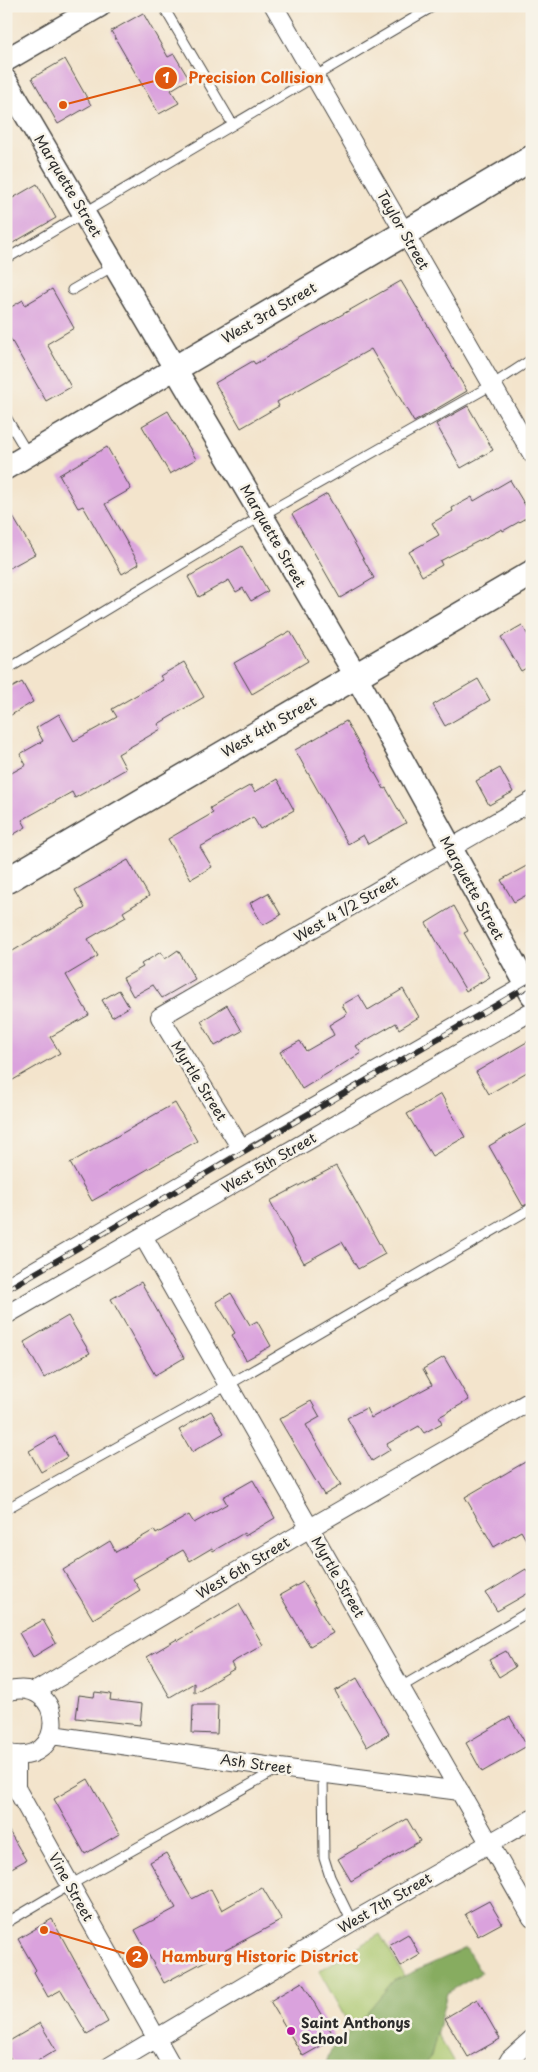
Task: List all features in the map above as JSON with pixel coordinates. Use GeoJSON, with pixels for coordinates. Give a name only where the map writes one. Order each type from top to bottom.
{"type":"FeatureCollection","features":[{"type":"Feature","properties":{"kind":"main road","name":"West 3rd Street"},"geometry":{"type":"LineString","coordinates":[[176,368],[532,158]]}},
{"type":"Feature","properties":{"kind":"main road","name":"West 4th Street"},"geometry":{"type":"LineString","coordinates":[[6,881],[532,573]]}},
{"type":"Feature","properties":{"kind":"street"},"geometry":{"type":"LineString","coordinates":[[6,60],[98,6]]}},
{"type":"Feature","properties":{"kind":"street","name":"Taylor Street"},"geometry":{"type":"LineString","coordinates":[[274,6],[532,454]]}},
{"type":"Feature","properties":{"kind":"street","name":"Marquette Street"},"geometry":{"type":"LineString","coordinates":[[6,82],[356,676],[450,849],[529,985]]}},
{"type":"Feature","properties":{"kind":"street","name":"West 3rd Street"},"geometry":{"type":"LineString","coordinates":[[6,468],[176,368]]}},
{"type":"Feature","properties":{"kind":"street","name":"West 4 1/2 Street"},"geometry":{"type":"LineString","coordinates":[[160,1017],[532,801]]}},
{"type":"Feature","properties":{"kind":"street","name":"West 5th Street"},"geometry":{"type":"LineString","coordinates":[[6,1315],[532,1011]]}},
{"type":"Feature","properties":{"kind":"street","name":"Myrtle Street"},"geometry":{"type":"LineString","coordinates":[[160,1017],[239,1144]]}},
{"type":"Feature","properties":{"kind":"street","name":"Myrtle Street"},"geometry":{"type":"LineString","coordinates":[[142,1236],[532,1918]]}},
{"type":"Feature","properties":{"kind":"street","name":"West 6th Street"},"geometry":{"type":"LineString","coordinates":[[34,1692],[310,1528],[532,1400]]}},
{"type":"Feature","properties":{"kind":"street"},"geometry":{"type":"LineString","coordinates":[[6,1692],[17,1689],[34,1692],[47,1702],[52,1712],[54,1724],[52,1734],[46,1744],[37,1752],[27,1756],[11,1754]]}},
{"type":"Feature","properties":{"kind":"street","name":"Ash Street"},"geometry":{"type":"LineString","coordinates":[[52,1734],[280,1768],[460,1791]]}},
{"type":"Feature","properties":{"kind":"street","name":"Vine Street"},"geometry":{"type":"LineString","coordinates":[[11,1754],[16,1788],[172,2066]]}},
{"type":"Feature","properties":{"kind":"street","name":"West 7th Street"},"geometry":{"type":"LineString","coordinates":[[110,2066],[352,1922],[532,1819]]}},
{"type":"Feature","properties":{"kind":"street"},"geometry":{"type":"LineString","coordinates":[[506,2066],[510,2059],[532,2039]]}},
{"type":"Feature","properties":{"kind":"lane"},"geometry":{"type":"LineString","coordinates":[[163,6],[233,125]]}},
{"type":"Feature","properties":{"kind":"lane"},"geometry":{"type":"LineString","coordinates":[[6,259],[434,6]]}},
{"type":"Feature","properties":{"kind":"lane"},"geometry":{"type":"LineString","coordinates":[[72,290],[114,265]]}},
{"type":"Feature","properties":{"kind":"lane"},"geometry":{"type":"LineString","coordinates":[[6,670],[261,516],[492,385],[532,359]]}},
{"type":"Feature","properties":{"kind":"lane"},"geometry":{"type":"LineString","coordinates":[[6,417],[28,454]]}},
{"type":"Feature","properties":{"kind":"lane"},"geometry":{"type":"LineString","coordinates":[[6,1282],[193,1173],[239,1144],[529,985]]}},
{"type":"Feature","properties":{"kind":"lane"},"geometry":{"type":"LineString","coordinates":[[6,1509],[228,1385],[532,1208]]}},
{"type":"Feature","properties":{"kind":"lane"},"geometry":{"type":"LineString","coordinates":[[401,1687],[532,1610]]}},
{"type":"Feature","properties":{"kind":"lane"},"geometry":{"type":"LineString","coordinates":[[6,1922],[280,1768]]}},
{"type":"Feature","properties":{"kind":"lane"},"geometry":{"type":"LineString","coordinates":[[323,1774],[324,1858],[330,1877],[352,1922]]}},
{"type":"Feature","properties":{"kind":"green space"},"geometry":{"type":"Polygon","coordinates":[[[380,1934],[456,2066],[372,2066],[319,1971],[380,1934]]]}},
{"type":"Feature","properties":{"kind":"green space"},"geometry":{"type":"Polygon","coordinates":[[[466,1948],[481,1973],[447,1993],[431,2056],[423,2066],[325,2066],[330,2052],[393,1981],[466,1948]]]}},
{"type":"Feature","properties":{"kind":"building"},"geometry":{"type":"Polygon","coordinates":[[[143,13],[168,57],[174,54],[189,79],[171,90],[179,103],[159,114],[111,31],[143,13]]]}},
{"type":"Feature","properties":{"kind":"building"},"geometry":{"type":"Polygon","coordinates":[[[65,59],[91,105],[58,124],[32,78],[65,59]]]}},
{"type":"Feature","properties":{"kind":"building"},"geometry":{"type":"Polygon","coordinates":[[[37,184],[56,218],[6,247],[6,202],[37,184]]]}},
{"type":"Feature","properties":{"kind":"building"},"geometry":{"type":"Polygon","coordinates":[[[401,281],[467,391],[414,422],[371,349],[277,402],[279,406],[241,428],[215,383],[253,361],[255,364],[401,281]]]}},
{"type":"Feature","properties":{"kind":"building"},"geometry":{"type":"Polygon","coordinates":[[[52,289],[74,328],[47,344],[71,387],[46,401],[6,331],[6,310],[23,300],[25,305],[52,289]]]}},
{"type":"Feature","properties":{"kind":"building"},"geometry":{"type":"Polygon","coordinates":[[[468,406],[493,450],[461,468],[436,424],[468,406]]]}},
{"type":"Feature","properties":{"kind":"building"},"geometry":{"type":"Polygon","coordinates":[[[168,411],[196,459],[170,474],[142,426],[168,411]]]}},
{"type":"Feature","properties":{"kind":"building"},"geometry":{"type":"Polygon","coordinates":[[[107,447],[131,489],[105,504],[139,564],[122,574],[83,506],[78,508],[59,475],[107,447]]]}},
{"type":"Feature","properties":{"kind":"building"},"geometry":{"type":"Polygon","coordinates":[[[510,480],[531,515],[503,531],[502,529],[440,561],[442,565],[422,576],[409,552],[439,535],[432,523],[453,511],[452,508],[472,497],[474,501],[510,480]]]}},
{"type":"Feature","properties":{"kind":"building"},"geometry":{"type":"Polygon","coordinates":[[[327,494],[374,578],[340,598],[292,514],[327,494]]]}},
{"type":"Feature","properties":{"kind":"building"},"geometry":{"type":"Polygon","coordinates":[[[6,505],[35,554],[6,570],[6,505]]]}},
{"type":"Feature","properties":{"kind":"building"},"geometry":{"type":"Polygon","coordinates":[[[242,546],[268,591],[251,601],[243,588],[236,592],[229,580],[199,597],[188,577],[242,546]]]}},
{"type":"Feature","properties":{"kind":"building"},"geometry":{"type":"Polygon","coordinates":[[[522,625],[532,642],[532,665],[521,671],[501,637],[522,625]]]}},
{"type":"Feature","properties":{"kind":"building"},"geometry":{"type":"Polygon","coordinates":[[[290,631],[308,661],[252,694],[234,663],[290,631]]]}},
{"type":"Feature","properties":{"kind":"building"},"geometry":{"type":"Polygon","coordinates":[[[184,662],[204,697],[158,724],[161,729],[118,754],[126,769],[75,798],[72,792],[22,820],[26,827],[6,839],[6,776],[26,765],[20,754],[43,741],[36,728],[59,714],[74,741],[117,717],[112,709],[163,680],[160,676],[184,662]]]}},
{"type":"Feature","properties":{"kind":"building"},"geometry":{"type":"Polygon","coordinates":[[[478,679],[490,700],[445,726],[433,705],[478,679]]]}},
{"type":"Feature","properties":{"kind":"building"},"geometry":{"type":"Polygon","coordinates":[[[22,682],[33,702],[6,718],[6,691],[22,682]]]}},
{"type":"Feature","properties":{"kind":"building"},"geometry":{"type":"Polygon","coordinates":[[[346,721],[384,789],[386,788],[406,823],[368,844],[363,835],[348,844],[295,750],[346,721]]]}},
{"type":"Feature","properties":{"kind":"building"},"geometry":{"type":"Polygon","coordinates":[[[500,768],[513,792],[489,805],[476,781],[500,768]]]}},
{"type":"Feature","properties":{"kind":"building"},"geometry":{"type":"Polygon","coordinates":[[[277,779],[294,810],[260,829],[253,817],[200,847],[212,867],[191,879],[168,839],[213,813],[210,808],[251,785],[255,792],[277,779]]]}},
{"type":"Feature","properties":{"kind":"building"},"geometry":{"type":"Polygon","coordinates":[[[128,860],[149,896],[123,912],[126,917],[88,939],[98,956],[66,975],[89,1015],[50,1037],[60,1053],[6,1084],[6,955],[85,908],[75,890],[128,860]]]}},
{"type":"Feature","properties":{"kind":"building"},"geometry":{"type":"Polygon","coordinates":[[[532,863],[532,892],[514,902],[501,880],[532,863]]]}},
{"type":"Feature","properties":{"kind":"building"},"geometry":{"type":"Polygon","coordinates":[[[268,893],[281,915],[263,925],[250,903],[268,893]]]}},
{"type":"Feature","properties":{"kind":"building"},"geometry":{"type":"Polygon","coordinates":[[[454,906],[468,931],[464,933],[490,977],[466,991],[426,923],[454,906]]]}},
{"type":"Feature","properties":{"kind":"building"},"geometry":{"type":"Polygon","coordinates":[[[178,950],[195,979],[162,998],[153,985],[133,996],[123,978],[143,967],[141,964],[161,952],[165,959],[178,950]]]}},
{"type":"Feature","properties":{"kind":"building"},"geometry":{"type":"Polygon","coordinates":[[[403,989],[419,1017],[399,1029],[396,1023],[356,1046],[361,1053],[302,1089],[280,1052],[300,1041],[306,1051],[334,1035],[329,1025],[347,1014],[342,1005],[359,995],[368,1010],[403,989]]]}},
{"type":"Feature","properties":{"kind":"building"},"geometry":{"type":"Polygon","coordinates":[[[119,990],[129,1007],[112,1017],[102,1000],[119,990]]]}},
{"type":"Feature","properties":{"kind":"building"},"geometry":{"type":"Polygon","coordinates":[[[227,1005],[242,1031],[215,1046],[201,1021],[227,1005]]]}},
{"type":"Feature","properties":{"kind":"building"},"geometry":{"type":"Polygon","coordinates":[[[532,1039],[532,1069],[489,1094],[476,1072],[532,1039]]]}},
{"type":"Feature","properties":{"kind":"building"},"geometry":{"type":"Polygon","coordinates":[[[441,1094],[465,1137],[432,1156],[407,1114],[441,1094]]]}},
{"type":"Feature","properties":{"kind":"building"},"geometry":{"type":"Polygon","coordinates":[[[175,1103],[197,1141],[92,1201],[70,1163],[175,1103]]]}},
{"type":"Feature","properties":{"kind":"building"},"geometry":{"type":"Polygon","coordinates":[[[532,1121],[532,1202],[523,1206],[489,1146],[532,1121]]]}},
{"type":"Feature","properties":{"kind":"building"},"geometry":{"type":"Polygon","coordinates":[[[336,1166],[385,1254],[358,1269],[342,1242],[304,1263],[270,1201],[336,1166]]]}},
{"type":"Feature","properties":{"kind":"building"},"geometry":{"type":"Polygon","coordinates":[[[141,1282],[184,1358],[155,1375],[111,1299],[141,1282]]]}},
{"type":"Feature","properties":{"kind":"building"},"geometry":{"type":"Polygon","coordinates":[[[231,1293],[250,1325],[257,1321],[271,1346],[246,1360],[232,1335],[235,1333],[216,1302],[231,1293]]]}},
{"type":"Feature","properties":{"kind":"building"},"geometry":{"type":"Polygon","coordinates":[[[68,1316],[90,1353],[44,1378],[24,1342],[68,1316]]]}},
{"type":"Feature","properties":{"kind":"building"},"geometry":{"type":"Polygon","coordinates":[[[444,1357],[469,1400],[439,1417],[442,1423],[424,1433],[419,1426],[387,1444],[390,1450],[372,1461],[347,1418],[366,1408],[371,1418],[432,1385],[423,1369],[444,1357]]]}},
{"type":"Feature","properties":{"kind":"building"},"geometry":{"type":"Polygon","coordinates":[[[311,1401],[320,1417],[306,1425],[341,1485],[324,1495],[279,1419],[311,1401]]]}},
{"type":"Feature","properties":{"kind":"building"},"geometry":{"type":"Polygon","coordinates":[[[211,1411],[224,1433],[192,1452],[179,1430],[211,1411]]]}},
{"type":"Feature","properties":{"kind":"building"},"geometry":{"type":"Polygon","coordinates":[[[55,1436],[67,1457],[41,1472],[29,1451],[55,1436]]]}},
{"type":"Feature","properties":{"kind":"building"},"geometry":{"type":"Polygon","coordinates":[[[532,1458],[532,1550],[521,1531],[494,1547],[465,1497],[532,1458]]]}},
{"type":"Feature","properties":{"kind":"building"},"geometry":{"type":"Polygon","coordinates":[[[253,1480],[275,1518],[245,1536],[244,1533],[213,1551],[212,1548],[190,1561],[183,1550],[133,1579],[140,1590],[93,1619],[63,1570],[110,1541],[116,1552],[154,1530],[156,1534],[189,1515],[194,1523],[227,1504],[223,1497],[253,1480]]]}},
{"type":"Feature","properties":{"kind":"building"},"geometry":{"type":"Polygon","coordinates":[[[526,1569],[532,1579],[532,1591],[497,1611],[486,1593],[526,1569]]]}},
{"type":"Feature","properties":{"kind":"building"},"geometry":{"type":"Polygon","coordinates":[[[303,1582],[333,1633],[310,1646],[280,1595],[303,1582]]]}},
{"type":"Feature","properties":{"kind":"building"},"geometry":{"type":"Polygon","coordinates":[[[239,1604],[263,1645],[231,1663],[234,1669],[194,1693],[194,1683],[170,1697],[147,1657],[177,1639],[178,1641],[239,1604]]]}},
{"type":"Feature","properties":{"kind":"building"},"geometry":{"type":"Polygon","coordinates":[[[43,1620],[56,1643],[33,1657],[19,1633],[43,1620]]]}},
{"type":"Feature","properties":{"kind":"building"},"geometry":{"type":"Polygon","coordinates":[[[506,1651],[515,1667],[499,1677],[489,1660],[506,1651]]]}},
{"type":"Feature","properties":{"kind":"building"},"geometry":{"type":"Polygon","coordinates":[[[357,1678],[389,1734],[367,1747],[335,1691],[357,1678]]]}},
{"type":"Feature","properties":{"kind":"building"},"geometry":{"type":"Polygon","coordinates":[[[95,1692],[111,1694],[110,1700],[142,1704],[140,1725],[76,1718],[79,1695],[94,1697],[95,1692]]]}},
{"type":"Feature","properties":{"kind":"building"},"geometry":{"type":"Polygon","coordinates":[[[193,1705],[218,1705],[217,1734],[192,1733],[193,1705]]]}},
{"type":"Feature","properties":{"kind":"building"},"geometry":{"type":"Polygon","coordinates":[[[510,1717],[527,1746],[482,1772],[466,1743],[510,1717]]]}},
{"type":"Feature","properties":{"kind":"building"},"geometry":{"type":"Polygon","coordinates":[[[88,1779],[119,1834],[85,1854],[54,1799],[88,1779]]]}},
{"type":"Feature","properties":{"kind":"building"},"geometry":{"type":"Polygon","coordinates":[[[407,1819],[420,1841],[351,1881],[338,1859],[407,1819]]]}},
{"type":"Feature","properties":{"kind":"building"},"geometry":{"type":"Polygon","coordinates":[[[6,1826],[26,1860],[6,1871],[6,1826]]]}},
{"type":"Feature","properties":{"kind":"building"},"geometry":{"type":"Polygon","coordinates":[[[166,1853],[192,1899],[211,1889],[222,1910],[262,1887],[282,1920],[164,1983],[135,1930],[176,1908],[150,1862],[166,1853]]]}},
{"type":"Feature","properties":{"kind":"building"},"geometry":{"type":"Polygon","coordinates":[[[489,1901],[502,1923],[478,1936],[465,1914],[489,1901]]]}},
{"type":"Feature","properties":{"kind":"building"},"geometry":{"type":"Polygon","coordinates":[[[52,1919],[108,2022],[87,2034],[61,1990],[48,1997],[34,1972],[36,1970],[18,1939],[52,1919]]]}},
{"type":"Feature","properties":{"kind":"building"},"geometry":{"type":"Polygon","coordinates":[[[408,1934],[420,1955],[401,1966],[389,1945],[408,1934]]]}},
{"type":"Feature","properties":{"kind":"building"},"geometry":{"type":"Polygon","coordinates":[[[302,1982],[335,2038],[303,2056],[270,2001],[302,1982]]]}},
{"type":"Feature","properties":{"kind":"building"},"geometry":{"type":"Polygon","coordinates":[[[477,1999],[500,2039],[468,2057],[445,2018],[477,1999]]]}},
{"type":"Feature","properties":{"kind":"building"},"geometry":{"type":"Polygon","coordinates":[[[40,2023],[56,2050],[29,2066],[15,2066],[6,2051],[6,2043],[40,2023]]]}},
{"type":"Feature","properties":{"kind":"railway"},"geometry":{"type":"LineString","coordinates":[[6,1290],[532,984]]}},
{"type":"Feature","properties":{"kind":"place","name":"Precision Collision"},"geometry":{"type":"Point","coordinates":[63,105]}},
{"type":"Feature","properties":{"kind":"place","name":"Hamburg Historic District"},"geometry":{"type":"Point","coordinates":[44,1930]}},
{"type":"Feature","properties":{"kind":"place","name":"Saint Anthonys School"},"geometry":{"type":"Point","coordinates":[291,2031]}}]}
